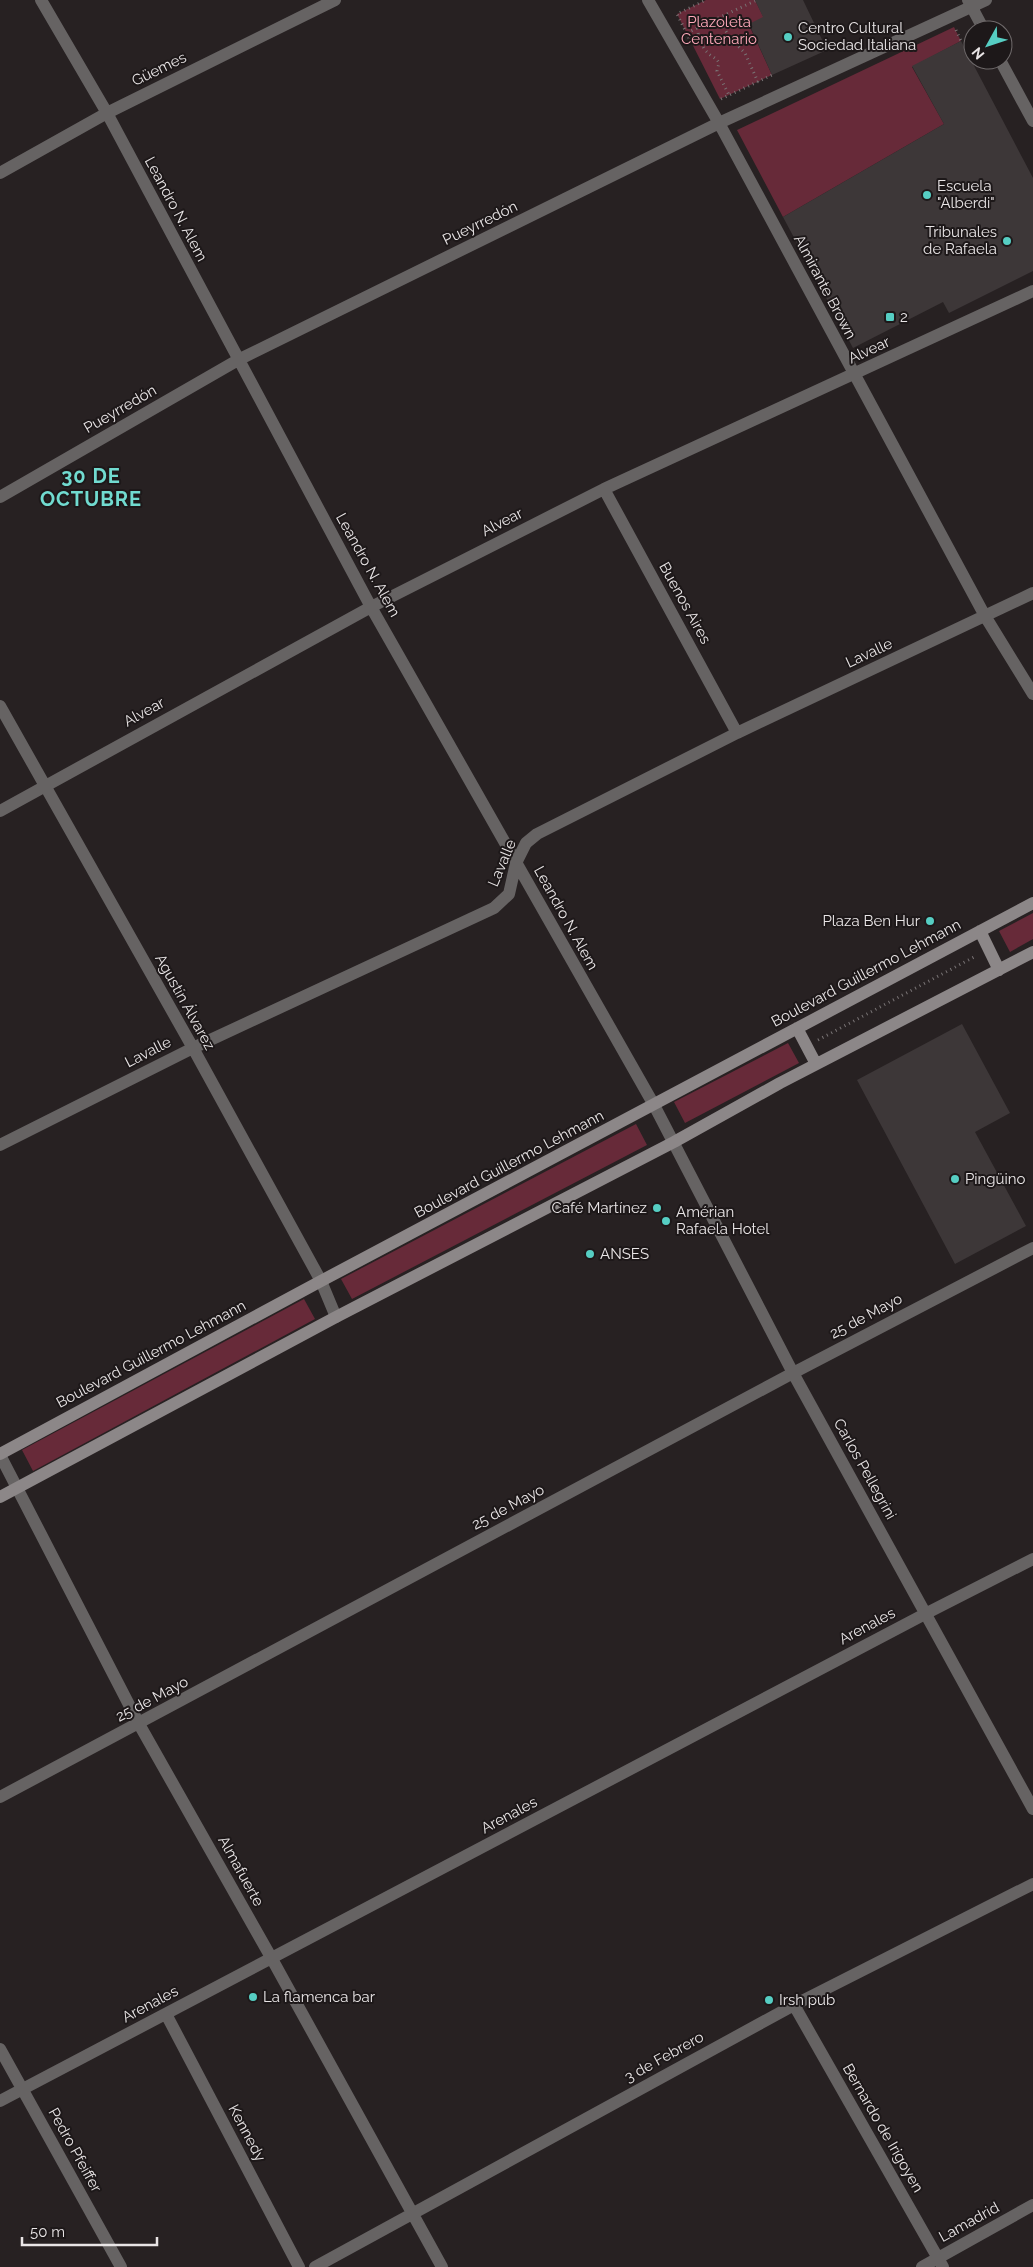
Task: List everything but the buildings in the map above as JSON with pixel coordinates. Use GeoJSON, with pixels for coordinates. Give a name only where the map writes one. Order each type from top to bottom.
{"type":"FeatureCollection","features":[{"type":"Feature","properties":{"kind":"main road","name":"Boulevard Guillermo Lehmann"},"geometry":{"type":"LineString","coordinates":[[0,1455],[321,1281],[1033,903]]}},
{"type":"Feature","properties":{"kind":"main road"},"geometry":{"type":"LineString","coordinates":[[980,931],[999,970]]}},
{"type":"Feature","properties":{"kind":"main road"},"geometry":{"type":"LineString","coordinates":[[0,1497],[336,1317],[674,1142],[816,1064],[1033,952]]}},
{"type":"Feature","properties":{"kind":"main road"},"geometry":{"type":"LineString","coordinates":[[797,1028],[816,1064]]}},
{"type":"Feature","properties":{"kind":"street","name":"Leandro N. Alem"},"geometry":{"type":"LineString","coordinates":[[41,0],[107,113],[371,607],[674,1142]]}},
{"type":"Feature","properties":{"kind":"street","name":"Güemes"},"geometry":{"type":"LineString","coordinates":[[0,173],[107,113],[336,0]]}},
{"type":"Feature","properties":{"kind":"street","name":"Almirante Brown"},"geometry":{"type":"LineString","coordinates":[[648,0],[719,123],[853,375],[985,616],[1033,694]]}},
{"type":"Feature","properties":{"kind":"street","name":"Pueyrredón"},"geometry":{"type":"LineString","coordinates":[[0,497],[238,360],[719,123],[970,4],[986,0]]}},
{"type":"Feature","properties":{"kind":"street"},"geometry":{"type":"LineString","coordinates":[[970,4],[979,20]]}},
{"type":"Feature","properties":{"kind":"street"},"geometry":{"type":"LineString","coordinates":[[1005,70],[1033,122]]}},
{"type":"Feature","properties":{"kind":"street","name":"Alvear"},"geometry":{"type":"LineString","coordinates":[[0,810],[371,607],[604,490],[1033,291]]}},
{"type":"Feature","properties":{"kind":"street","name":"Buenos Aires"},"geometry":{"type":"LineString","coordinates":[[604,490],[737,733]]}},
{"type":"Feature","properties":{"kind":"street","name":"Lavalle"},"geometry":{"type":"LineString","coordinates":[[0,1145],[193,1048],[494,908],[509,894],[516,863],[526,843],[537,834],[737,733],[1033,593]]}},
{"type":"Feature","properties":{"kind":"street","name":"Agustín Álvarez"},"geometry":{"type":"LineString","coordinates":[[0,706],[193,1048],[321,1281],[336,1317]]}},
{"type":"Feature","properties":{"kind":"street","name":"Carlos Pellegrini"},"geometry":{"type":"LineString","coordinates":[[674,1142],[793,1373],[1033,1810]]}},
{"type":"Feature","properties":{"kind":"street","name":"25 de Mayo"},"geometry":{"type":"LineString","coordinates":[[0,1797],[793,1373],[1033,1248]]}},
{"type":"Feature","properties":{"kind":"street","name":"Almafuerte"},"geometry":{"type":"LineString","coordinates":[[0,1455],[139,1724],[272,1959],[442,2267]]}},
{"type":"Feature","properties":{"kind":"street","name":"Arenales"},"geometry":{"type":"LineString","coordinates":[[0,2101],[1033,1559]]}},
{"type":"Feature","properties":{"kind":"street","name":"3 de Febrero"},"geometry":{"type":"LineString","coordinates":[[315,2267],[794,2005],[1033,1884]]}},
{"type":"Feature","properties":{"kind":"street","name":"Bernardo de Irigoyen"},"geometry":{"type":"LineString","coordinates":[[794,2005],[940,2263]]}},
{"type":"Feature","properties":{"kind":"street","name":"Kennedy"},"geometry":{"type":"LineString","coordinates":[[166,2014],[299,2267]]}},
{"type":"Feature","properties":{"kind":"street","name":"Pedro Pfeiffer"},"geometry":{"type":"LineString","coordinates":[[0,2049],[121,2267]]}},
{"type":"Feature","properties":{"kind":"street","name":"Lamadrid"},"geometry":{"type":"LineString","coordinates":[[922,2267],[940,2263],[1033,2206]]}},
{"type":"Feature","properties":{"kind":"path"},"geometry":{"type":"LineString","coordinates":[[691,41],[677,14],[706,0]]}},
{"type":"Feature","properties":{"kind":"path"},"geometry":{"type":"LineString","coordinates":[[687,33],[756,1]]}},
{"type":"Feature","properties":{"kind":"path"},"geometry":{"type":"LineString","coordinates":[[718,18],[730,38],[745,53],[758,82]]}},
{"type":"Feature","properties":{"kind":"path"},"geometry":{"type":"LineString","coordinates":[[954,27],[961,41]]}},
{"type":"Feature","properties":{"kind":"path"},"geometry":{"type":"LineString","coordinates":[[698,28],[697,34],[707,53],[716,57],[719,63],[717,71],[729,95]]}},
{"type":"Feature","properties":{"kind":"path"},"geometry":{"type":"LineString","coordinates":[[716,91],[720,99],[772,75]]}},
{"type":"Feature","properties":{"kind":"path"},"geometry":{"type":"LineString","coordinates":[[806,1046],[989,949]]}},
{"type":"Feature","properties":{"kind":"green space","name":"Plazoleta Centenario"},"geometry":{"type":"Polygon","coordinates":[[[706,0],[755,0],[764,18],[749,25],[772,75],[720,99],[677,14],[706,0]]]}},
{"type":"Feature","properties":{"kind":"green space"},"geometry":{"type":"Polygon","coordinates":[[[954,27],[961,41],[912,67],[944,124],[783,217],[737,130],[954,27]]]}},
{"type":"Feature","properties":{"kind":"green space"},"geometry":{"type":"Polygon","coordinates":[[[1033,913],[1033,939],[1010,952],[999,931],[1033,913]]]}},
{"type":"Feature","properties":{"kind":"green space"},"geometry":{"type":"Polygon","coordinates":[[[788,1043],[799,1063],[685,1123],[674,1102],[788,1043]]]}},
{"type":"Feature","properties":{"kind":"green space"},"geometry":{"type":"Polygon","coordinates":[[[636,1124],[647,1145],[352,1299],[341,1279],[636,1124]]]}},
{"type":"Feature","properties":{"kind":"green space"},"geometry":{"type":"Polygon","coordinates":[[[304,1299],[315,1319],[33,1471],[22,1450],[304,1299]]]}},
{"type":"Feature","properties":{"kind":"place","name":"Centro Cultural Sociedad Italiana"},"geometry":{"type":"Point","coordinates":[788,37]}},
{"type":"Feature","properties":{"kind":"place","name":"Escuela \"Alberdi\""},"geometry":{"type":"Point","coordinates":[927,195]}},
{"type":"Feature","properties":{"kind":"place","name":"Tribunales de Rafaela"},"geometry":{"type":"Point","coordinates":[1007,241]}},
{"type":"Feature","properties":{"kind":"place","name":"2"},"geometry":{"type":"Point","coordinates":[890,317]}},
{"type":"Feature","properties":{"kind":"place","name":"Plaza Ben Hur"},"geometry":{"type":"Point","coordinates":[930,921]}},
{"type":"Feature","properties":{"kind":"place","name":"Pingüino"},"geometry":{"type":"Point","coordinates":[955,1179]}},
{"type":"Feature","properties":{"kind":"place","name":"Café Martínez"},"geometry":{"type":"Point","coordinates":[657,1208]}},
{"type":"Feature","properties":{"kind":"place","name":"Amérian Rafaela Hotel"},"geometry":{"type":"Point","coordinates":[666,1221]}},
{"type":"Feature","properties":{"kind":"place","name":"ANSES"},"geometry":{"type":"Point","coordinates":[590,1254]}},
{"type":"Feature","properties":{"kind":"place","name":"La flamenca bar"},"geometry":{"type":"Point","coordinates":[253,1997]}},
{"type":"Feature","properties":{"kind":"place","name":"Irsh pub"},"geometry":{"type":"Point","coordinates":[769,2000]}},
{"type":"Feature","properties":{"kind":"district","name":"30 DE OCTUBRE"},"geometry":{"type":"Point","coordinates":[91,488]}}]}
